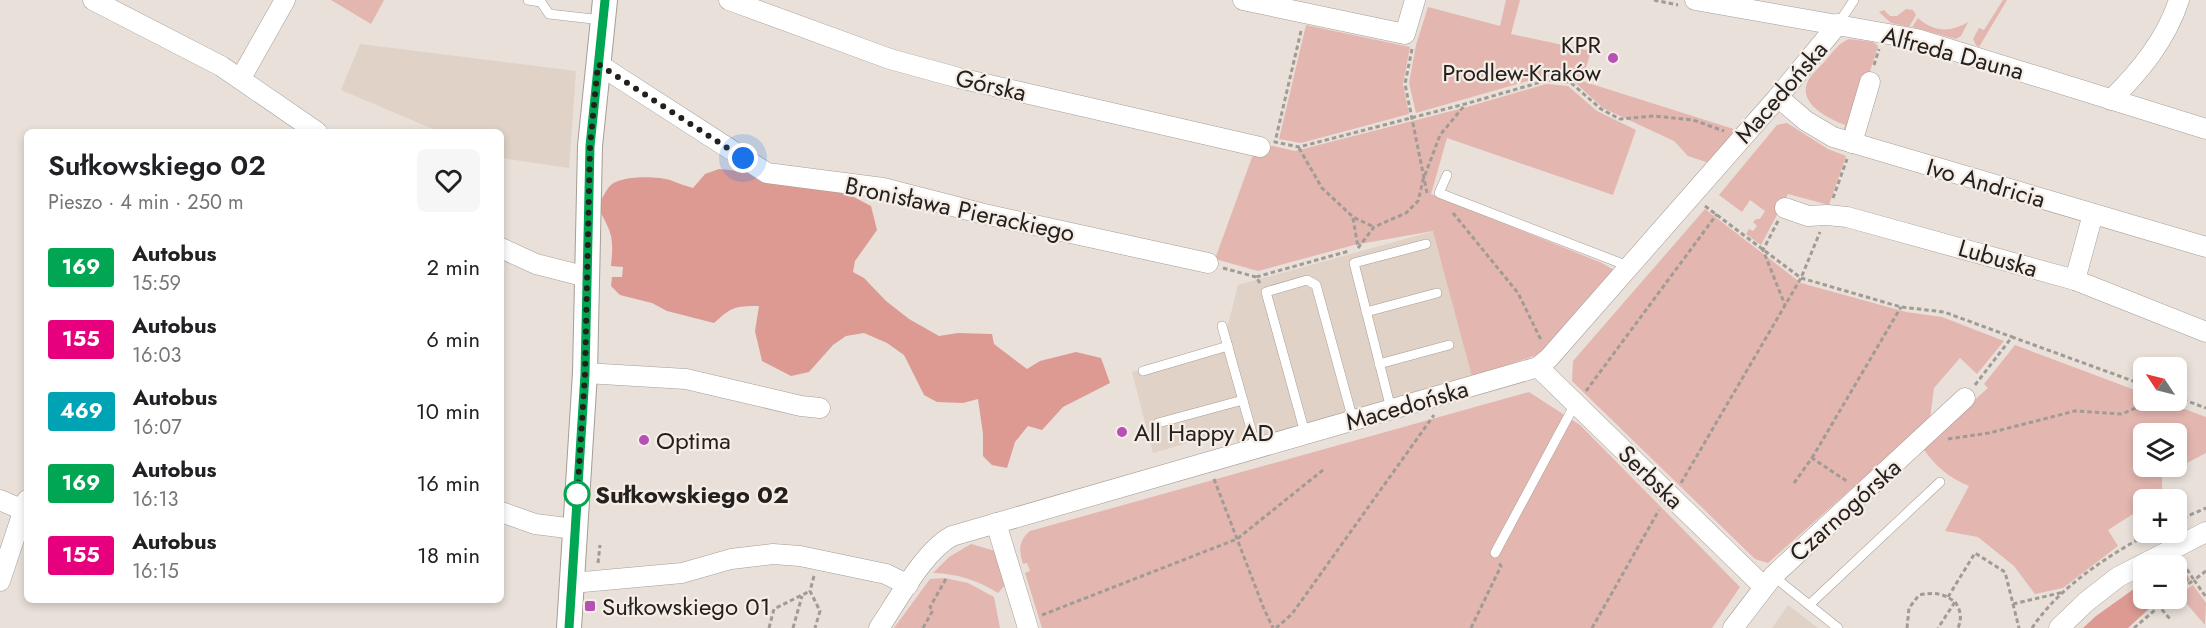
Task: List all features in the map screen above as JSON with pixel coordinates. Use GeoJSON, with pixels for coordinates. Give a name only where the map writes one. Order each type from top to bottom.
{"type":"FeatureCollection","features":[{"type":"Feature","properties":{"kind":"street"},"geometry":{"type":"LineString","coordinates":[[93,0],[183,45],[241,78],[289,125],[304,129]]}},
{"type":"Feature","properties":{"kind":"street"},"geometry":{"type":"LineString","coordinates":[[241,78],[285,0]]}},
{"type":"Feature","properties":{"kind":"street","name":"Górska"},"geometry":{"type":"LineString","coordinates":[[729,0],[890,59],[959,78],[1260,147]]}},
{"type":"Feature","properties":{"kind":"street"},"geometry":{"type":"LineString","coordinates":[[1243,0],[1405,34],[1415,0]]}},
{"type":"Feature","properties":{"kind":"street","name":"Alfreda Dauna"},"geometry":{"type":"LineString","coordinates":[[1695,0],[1883,32],[1950,48],[2206,129]]}},
{"type":"Feature","properties":{"kind":"street"},"geometry":{"type":"LineString","coordinates":[[2111,100],[2130,81],[2157,45],[2169,27],[2179,0]]}},
{"type":"Feature","properties":{"kind":"street"},"geometry":{"type":"LineString","coordinates":[[569,628],[585,374],[590,146],[604,10]]}},
{"type":"Feature","properties":{"kind":"street","name":"Macedońska"},"geometry":{"type":"LineString","coordinates":[[879,628],[930,553],[943,541],[962,532],[1442,395],[1544,362],[1778,97],[1838,24]]}},
{"type":"Feature","properties":{"kind":"street","name":"Bronisława Pierackiego"},"geometry":{"type":"LineString","coordinates":[[598,64],[773,175],[883,188],[984,214],[1208,263]]}},
{"type":"Feature","properties":{"kind":"street"},"geometry":{"type":"LineString","coordinates":[[1852,143],[1870,82]]}},
{"type":"Feature","properties":{"kind":"street","name":"Ivo Andricia"},"geometry":{"type":"LineString","coordinates":[[1778,97],[1806,121],[1833,137],[2206,247]]}},
{"type":"Feature","properties":{"kind":"street","name":"Lubuska"},"geometry":{"type":"LineString","coordinates":[[1785,207],[1808,216],[1847,217],[2075,280],[2206,332]]}},
{"type":"Feature","properties":{"kind":"street"},"geometry":{"type":"LineString","coordinates":[[2075,280],[2093,214]]}},
{"type":"Feature","properties":{"kind":"street"},"geometry":{"type":"LineString","coordinates":[[504,249],[536,264],[587,277]]}},
{"type":"Feature","properties":{"kind":"street","name":"Serbska"},"geometry":{"type":"LineString","coordinates":[[1544,362],[1579,400],[1769,581]]}},
{"type":"Feature","properties":{"kind":"street"},"geometry":{"type":"LineString","coordinates":[[585,374],[686,379],[801,406],[820,408]]}},
{"type":"Feature","properties":{"kind":"street","name":"Czarnogórska"},"geometry":{"type":"LineString","coordinates":[[1733,628],[1769,581],[1811,539],[1865,493],[1965,398]]}},
{"type":"Feature","properties":{"kind":"street"},"geometry":{"type":"LineString","coordinates":[[0,500],[24,505]]}},
{"type":"Feature","properties":{"kind":"street"},"geometry":{"type":"LineString","coordinates":[[0,581],[24,508]]}},
{"type":"Feature","properties":{"kind":"street"},"geometry":{"type":"LineString","coordinates":[[504,513],[535,524],[575,529]]}},
{"type":"Feature","properties":{"kind":"street"},"geometry":{"type":"LineString","coordinates":[[996,523],[1027,625]]}},
{"type":"Feature","properties":{"kind":"street"},"geometry":{"type":"LineString","coordinates":[[2059,628],[2086,602],[2118,577],[2206,532]]}},
{"type":"Feature","properties":{"kind":"street"},"geometry":{"type":"LineString","coordinates":[[572,583],[682,573],[731,559],[780,554],[886,574],[908,585]]}},
{"type":"Feature","properties":{"kind":"lane"},"geometry":{"type":"LineString","coordinates":[[528,0],[541,2],[549,14],[604,10]]}},
{"type":"Feature","properties":{"kind":"lane"},"geometry":{"type":"LineString","coordinates":[[1838,24],[1854,0]]}},
{"type":"Feature","properties":{"kind":"lane"},"geometry":{"type":"LineString","coordinates":[[1448,175],[1439,193],[1629,266]]}},
{"type":"Feature","properties":{"kind":"lane"},"geometry":{"type":"LineString","coordinates":[[1391,409],[1354,263],[1426,244]]}},
{"type":"Feature","properties":{"kind":"lane"},"geometry":{"type":"LineString","coordinates":[[1305,434],[1266,292],[1306,280],[1316,285],[1353,420]]}},
{"type":"Feature","properties":{"kind":"lane"},"geometry":{"type":"LineString","coordinates":[[1366,312],[1437,293]]}},
{"type":"Feature","properties":{"kind":"lane"},"geometry":{"type":"LineString","coordinates":[[1222,326],[1256,447]]}},
{"type":"Feature","properties":{"kind":"lane"},"geometry":{"type":"LineString","coordinates":[[1379,364],[1449,345]]}},
{"type":"Feature","properties":{"kind":"lane"},"geometry":{"type":"LineString","coordinates":[[1143,371],[1228,346]]}},
{"type":"Feature","properties":{"kind":"lane"},"geometry":{"type":"LineString","coordinates":[[1158,423],[1243,400]]}},
{"type":"Feature","properties":{"kind":"lane"},"geometry":{"type":"LineString","coordinates":[[1495,553],[1579,400]]}},
{"type":"Feature","properties":{"kind":"lane"},"geometry":{"type":"LineString","coordinates":[[1809,605],[1940,482]]}},
{"type":"Feature","properties":{"kind":"lane"},"geometry":{"type":"LineString","coordinates":[[1769,581],[1809,605],[1838,628]]}},
{"type":"Feature","properties":{"kind":"path"},"geometry":{"type":"LineString","coordinates":[[1305,14],[1275,142],[1299,147],[1548,80],[1570,82],[1601,109],[1620,119],[1654,116],[1693,120],[1720,128],[1738,141]]}},
{"type":"Feature","properties":{"kind":"path"},"geometry":{"type":"LineString","coordinates":[[1870,82],[1883,32]]}},
{"type":"Feature","properties":{"kind":"path"},"geometry":{"type":"LineString","coordinates":[[1405,34],[1413,45],[1405,84],[1427,194]]}},
{"type":"Feature","properties":{"kind":"path"},"geometry":{"type":"LineString","coordinates":[[1354,263],[1358,248],[1374,227],[1406,213],[1418,201],[1423,180],[1440,135],[1465,104]]}},
{"type":"Feature","properties":{"kind":"path"},"geometry":{"type":"LineString","coordinates":[[1592,628],[1801,278],[1827,215],[1852,143]]}},
{"type":"Feature","properties":{"kind":"path"},"geometry":{"type":"LineString","coordinates":[[1299,147],[1322,188],[1353,217],[1374,227]]}},
{"type":"Feature","properties":{"kind":"path"},"geometry":{"type":"LineString","coordinates":[[1698,214],[1705,206],[1801,278],[1901,307],[1944,312],[2133,381]]}},
{"type":"Feature","properties":{"kind":"path"},"geometry":{"type":"LineString","coordinates":[[1785,207],[1763,250],[1785,305]]}},
{"type":"Feature","properties":{"kind":"path"},"geometry":{"type":"LineString","coordinates":[[1444,208],[1454,213],[1464,224],[1518,293],[1544,362]]}},
{"type":"Feature","properties":{"kind":"path"},"geometry":{"type":"LineString","coordinates":[[1579,400],[1716,214]]}},
{"type":"Feature","properties":{"kind":"path"},"geometry":{"type":"LineString","coordinates":[[1353,217],[1358,248]]}},
{"type":"Feature","properties":{"kind":"path"},"geometry":{"type":"LineString","coordinates":[[1208,263],[1256,277],[1358,248]]}},
{"type":"Feature","properties":{"kind":"path"},"geometry":{"type":"LineString","coordinates":[[1256,277],[1266,292]]}},
{"type":"Feature","properties":{"kind":"path"},"geometry":{"type":"LineString","coordinates":[[1794,483],[1812,458],[1901,307]]}},
{"type":"Feature","properties":{"kind":"path"},"geometry":{"type":"LineString","coordinates":[[1965,398],[2012,337]]}},
{"type":"Feature","properties":{"kind":"path"},"geometry":{"type":"LineString","coordinates":[[1213,476],[1264,609],[1275,628],[1292,614],[1437,411],[1442,395]]}},
{"type":"Feature","properties":{"kind":"path"},"geometry":{"type":"LineString","coordinates":[[2187,402],[2206,408]]}},
{"type":"Feature","properties":{"kind":"path"},"geometry":{"type":"LineString","coordinates":[[1946,439],[1989,434],[2075,411],[2122,414],[2133,409]]}},
{"type":"Feature","properties":{"kind":"path"},"geometry":{"type":"LineString","coordinates":[[1812,458],[1865,493]]}},
{"type":"Feature","properties":{"kind":"path"},"geometry":{"type":"LineString","coordinates":[[1027,625],[1237,538],[1323,470]]}},
{"type":"Feature","properties":{"kind":"path"},"geometry":{"type":"LineString","coordinates":[[2187,516],[2206,508]]}},
{"type":"Feature","properties":{"kind":"path"},"geometry":{"type":"LineString","coordinates":[[2032,628],[2040,616],[2065,592],[2133,542]]}},
{"type":"Feature","properties":{"kind":"path"},"geometry":{"type":"LineString","coordinates":[[598,565],[600,546]]}},
{"type":"Feature","properties":{"kind":"path"},"geometry":{"type":"LineString","coordinates":[[1471,628],[1501,566],[1495,553]]}},
{"type":"Feature","properties":{"kind":"path"},"geometry":{"type":"LineString","coordinates":[[1948,597],[1975,553],[2005,572],[2019,628]]}},
{"type":"Feature","properties":{"kind":"path"},"geometry":{"type":"LineString","coordinates":[[2188,570],[2206,597]]}},
{"type":"Feature","properties":{"kind":"path"},"geometry":{"type":"LineString","coordinates":[[2187,585],[2206,571]]}},
{"type":"Feature","properties":{"kind":"path"},"geometry":{"type":"LineString","coordinates":[[940,613],[930,607],[947,577]]}},
{"type":"Feature","properties":{"kind":"path"},"geometry":{"type":"LineString","coordinates":[[769,628],[774,609],[810,591],[820,611],[815,628]]}},
{"type":"Feature","properties":{"kind":"path"},"geometry":{"type":"LineString","coordinates":[[1907,628],[1909,608],[1919,595],[1935,592],[1948,597],[1958,606],[1960,614],[1958,628]]}},
{"type":"Feature","properties":{"kind":"path"},"geometry":{"type":"LineString","coordinates":[[2013,604],[2065,592]]}},
{"type":"Feature","properties":{"kind":"path"},"geometry":{"type":"LineString","coordinates":[[793,628],[802,596]]}},
{"type":"Feature","properties":{"kind":"path"},"geometry":{"type":"LineString","coordinates":[[1938,628],[1954,602]]}},
{"type":"Feature","properties":{"kind":"path"},"geometry":{"type":"LineString","coordinates":[[2134,628],[2157,609]]}},
{"type":"Feature","properties":{"kind":"path"},"geometry":{"type":"LineString","coordinates":[[2161,609],[2170,619]]}},
{"type":"Feature","properties":{"kind":"path"},"geometry":{"type":"LineString","coordinates":[[923,628],[933,610]]}},
{"type":"Feature","properties":{"kind":"path"},"geometry":{"type":"LineString","coordinates":[[795,621],[800,623]]}},
{"type":"Feature","properties":{"kind":"path"},"geometry":{"type":"LineString","coordinates":[[2139,624],[2143,628]]}},
{"type":"Feature","properties":{"kind":"shaded area"},"geometry":{"type":"Polygon","coordinates":[[[331,0],[384,0],[371,24],[331,0]]]}},
{"type":"Feature","properties":{"kind":"shaded area"},"geometry":{"type":"Polygon","coordinates":[[[1506,0],[1520,0],[1511,34],[1591,51],[1582,81],[1740,131],[1709,163],[1688,156],[1674,141],[1603,108],[1570,78],[1545,76],[1416,113],[1409,83],[1416,45],[1428,7],[1500,26],[1506,0]]]}},
{"type":"Feature","properties":{"kind":"shaded area"},"geometry":{"type":"Polygon","coordinates":[[[2003,0],[2007,0],[1979,47],[1973,39],[1979,28],[1984,30],[2003,0]]]}},
{"type":"Feature","properties":{"kind":"shaded area"},"geometry":{"type":"Polygon","coordinates":[[[1906,9],[1913,10],[1916,15],[1909,27],[1891,23],[1879,12],[1884,10],[1890,16],[1897,16],[1906,9]]]}},
{"type":"Feature","properties":{"kind":"shaded area"},"geometry":{"type":"Polygon","coordinates":[[[1918,18],[1930,26],[1942,29],[1955,28],[1968,22],[1961,36],[1956,39],[1912,27],[1918,18]]]}},
{"type":"Feature","properties":{"kind":"shaded area"},"geometry":{"type":"Polygon","coordinates":[[[1306,25],[1410,47],[1403,84],[1409,114],[1301,143],[1279,139],[1306,25]]]}},
{"type":"Feature","properties":{"kind":"shaded area"},"geometry":{"type":"Polygon","coordinates":[[[1849,39],[1873,42],[1878,46],[1851,131],[1844,129],[1845,125],[1817,110],[1807,98],[1806,91],[1812,74],[1849,39]]]}},
{"type":"Feature","properties":{"kind":"shaded area"},"geometry":{"type":"Polygon","coordinates":[[[360,44],[576,71],[569,168],[504,158],[504,129],[433,129],[341,90],[360,44]]]}},
{"type":"Feature","properties":{"kind":"shaded area"},"geometry":{"type":"Polygon","coordinates":[[[1546,84],[1568,86],[1597,111],[1636,130],[1613,195],[1447,138],[1431,194],[1602,263],[1614,270],[1537,355],[1472,377],[1433,231],[1354,245],[1258,271],[1215,259],[1255,149],[1273,146],[1295,151],[1467,107],[1546,84]]]}},
{"type":"Feature","properties":{"kind":"shaded area"},"geometry":{"type":"Polygon","coordinates":[[[1787,123],[1828,149],[1846,156],[1829,205],[1788,194],[1761,245],[1746,234],[1749,229],[1753,231],[1757,226],[1753,222],[1760,219],[1765,211],[1750,200],[1742,212],[1719,195],[1777,125],[1787,123]]]}},
{"type":"Feature","properties":{"kind":"shaded area"},"geometry":{"type":"Polygon","coordinates":[[[719,169],[750,172],[846,193],[871,206],[877,230],[855,261],[853,272],[864,278],[886,301],[909,319],[939,336],[958,333],[992,334],[994,344],[1027,369],[1040,361],[1076,352],[1101,358],[1110,383],[1063,407],[1042,430],[1028,426],[1015,442],[1007,468],[992,465],[983,456],[983,434],[978,399],[963,403],[937,402],[924,395],[904,355],[887,343],[864,333],[846,336],[833,345],[809,372],[791,376],[762,361],[755,331],[759,306],[734,308],[714,323],[667,311],[652,303],[620,295],[611,286],[612,277],[622,277],[623,267],[611,266],[611,235],[597,206],[608,188],[621,180],[648,177],[670,180],[693,188],[705,174],[719,169]]]}},
{"type":"Feature","properties":{"kind":"shaded area"},"geometry":{"type":"Polygon","coordinates":[[[1705,209],[1801,283],[1906,312],[1942,317],[2004,341],[1977,374],[1960,358],[1934,388],[1930,419],[1768,563],[1755,559],[1572,381],[1573,361],[1705,209]]]}},
{"type":"Feature","properties":{"kind":"shaded area"},"geometry":{"type":"Polygon","coordinates":[[[1434,231],[1472,377],[1238,444],[1233,430],[1153,453],[1132,372],[1223,345],[1238,285],[1434,231]]]}},
{"type":"Feature","properties":{"kind":"shaded area"},"geometry":{"type":"Polygon","coordinates":[[[2015,345],[2133,389],[2133,411],[2187,410],[2206,417],[2206,453],[2187,463],[2187,423],[2133,423],[2133,477],[2162,477],[2162,489],[2133,489],[2133,514],[2108,530],[2118,546],[2063,588],[2035,594],[2014,566],[1978,537],[1945,531],[1969,486],[1943,470],[1922,447],[1988,388],[1984,384],[2015,345]]]}},
{"type":"Feature","properties":{"kind":"shaded area"},"geometry":{"type":"Polygon","coordinates":[[[1529,392],[1580,425],[1740,587],[1712,628],[1042,628],[1025,573],[1030,571],[1027,563],[1023,564],[1020,546],[1030,531],[1529,392]]]}},
{"type":"Feature","properties":{"kind":"shaded area"},"geometry":{"type":"Polygon","coordinates":[[[971,544],[995,551],[1006,584],[998,593],[967,578],[933,573],[949,557],[971,544]]]}},
{"type":"Feature","properties":{"kind":"shaded area"},"geometry":{"type":"Polygon","coordinates":[[[945,578],[968,583],[994,597],[1000,628],[894,628],[930,579],[945,578]]]}},
{"type":"Feature","properties":{"kind":"shaded area"},"geometry":{"type":"Polygon","coordinates":[[[2193,585],[2206,603],[2205,625],[2187,604],[2187,589],[2193,585]]]}},
{"type":"Feature","properties":{"kind":"shaded area"},"geometry":{"type":"Polygon","coordinates":[[[2133,590],[2133,609],[2149,609],[2128,628],[2083,628],[2133,590]]]}},
{"type":"Feature","properties":{"kind":"shaded area"},"geometry":{"type":"Polygon","coordinates":[[[1788,605],[1818,628],[1772,628],[1788,605]]]}},
{"type":"Feature","properties":{"kind":"bus line","name":"169"},"geometry":{"type":"LineString","coordinates":[[569,628],[585,374],[590,146],[605,0]]}},
{"type":"Feature","properties":{"kind":"place","name":"KPR Prodlew-Kraków"},"geometry":{"type":"Point","coordinates":[1613,58]}},
{"type":"Feature","properties":{"kind":"place","name":"All Happy AD"},"geometry":{"type":"Point","coordinates":[1122,432]}},
{"type":"Feature","properties":{"kind":"place","name":"Optima"},"geometry":{"type":"Point","coordinates":[644,440]}},
{"type":"Feature","properties":{"kind":"place","name":"Sułkowskiego 02"},"geometry":{"type":"Point","coordinates":[577,494]}},
{"type":"Feature","properties":{"kind":"place","name":"Sułkowskiego 01"},"geometry":{"type":"Point","coordinates":[590,606]}},
{"type":"Feature","properties":{"kind":"route"},"geometry":{"type":"LineString","coordinates":[[577,494],[577,499],[585,374],[590,146],[598,64],[743,158]]}}]}
